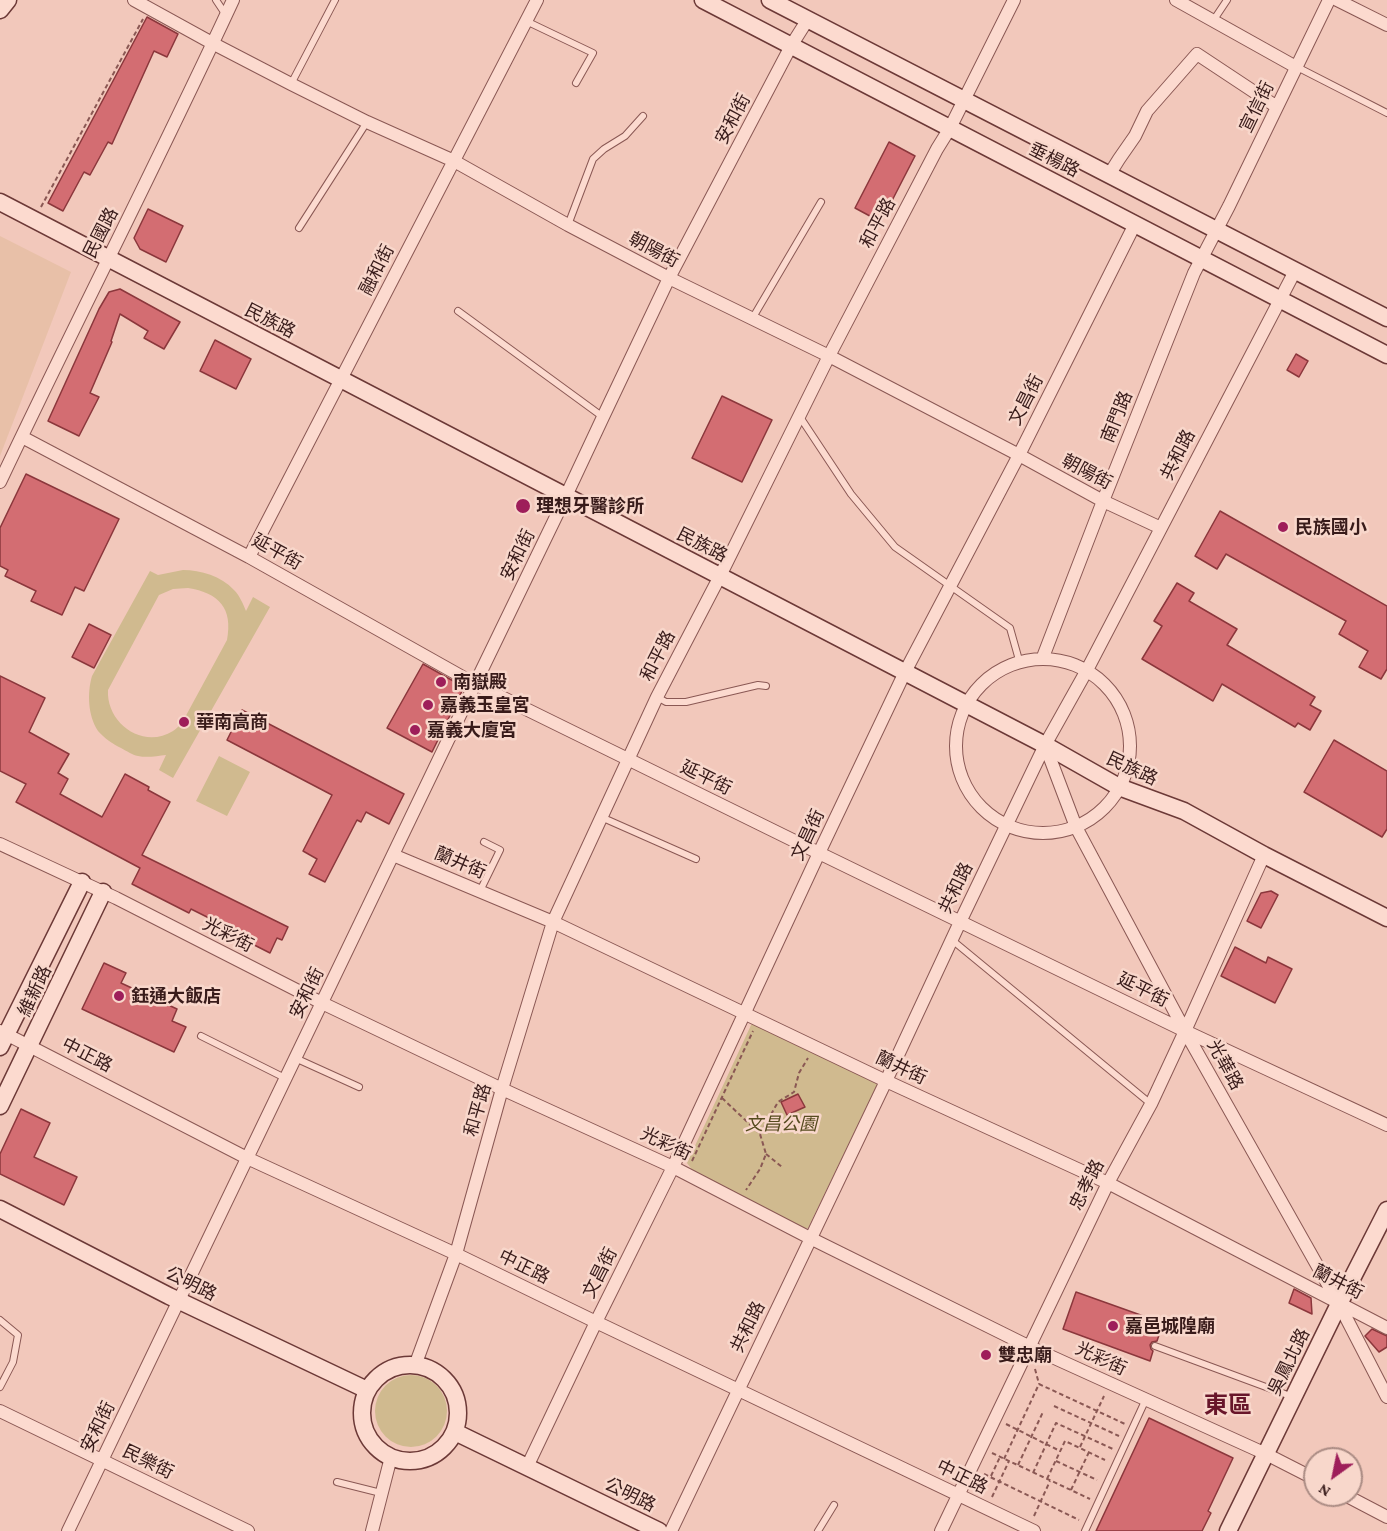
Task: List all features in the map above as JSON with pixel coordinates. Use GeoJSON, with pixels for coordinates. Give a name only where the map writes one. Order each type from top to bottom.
{"type":"FeatureCollection","features":[{"type":"Feature","properties":{"kind":"street"},"geometry":{"type":"LineString","coordinates":[[0,10],[8,0]]}},
{"type":"Feature","properties":{"kind":"street","name":"朝陽街"},"geometry":{"type":"LineString","coordinates":[[134,0],[291,84],[367,122],[454,161],[669,278],[830,356],[1103,501],[1161,528]]}},
{"type":"Feature","properties":{"kind":"street","name":"民國路"},"geometry":{"type":"LineString","coordinates":[[0,482],[233,0]]}},
{"type":"Feature","properties":{"kind":"street","name":"融和街"},"geometry":{"type":"LineString","coordinates":[[249,557],[537,0]]}},
{"type":"Feature","properties":{"kind":"street","name":"垂楊路"},"geometry":{"type":"LineString","coordinates":[[703,0],[1387,355]]}},
{"type":"Feature","properties":{"kind":"street","name":"垂楊路"},"geometry":{"type":"LineString","coordinates":[[770,0],[1387,318]]}},
{"type":"Feature","properties":{"kind":"street","name":"和平路"},"geometry":{"type":"LineString","coordinates":[[416,1363],[456,1254],[502,1089],[553,922],[657,697],[1014,0]]}},
{"type":"Feature","properties":{"kind":"street"},"geometry":{"type":"LineString","coordinates":[[1176,0],[1296,66]]}},
{"type":"Feature","properties":{"kind":"street","name":"宣信街"},"geometry":{"type":"LineString","coordinates":[[1201,258],[1229,206],[1329,0]]}},
{"type":"Feature","properties":{"kind":"street"},"geometry":{"type":"LineString","coordinates":[[1337,0],[1387,25]]}},
{"type":"Feature","properties":{"kind":"street","name":"安和街"},"geometry":{"type":"LineString","coordinates":[[68,1531],[669,278],[791,46],[808,20]]}},
{"type":"Feature","properties":{"kind":"street"},"geometry":{"type":"LineString","coordinates":[[1109,175],[1135,136],[1147,111],[1197,54],[1277,107]]}},
{"type":"Feature","properties":{"kind":"street","name":"民族路"},"geometry":{"type":"LineString","coordinates":[[0,202],[1045,745],[1119,787],[1184,812],[1387,918]]}},
{"type":"Feature","properties":{"kind":"street","name":"文昌街"},"geometry":{"type":"LineString","coordinates":[[527,1467],[673,1167],[905,672],[1019,455],[1135,224]]}},
{"type":"Feature","properties":{"kind":"street","name":"南門路"},"geometry":{"type":"LineString","coordinates":[[1043,657],[1201,258]]}},
{"type":"Feature","properties":{"kind":"street","name":"共和路"},"geometry":{"type":"LineString","coordinates":[[670,1531],[1045,745],[1087,670],[1294,271]]}},
{"type":"Feature","properties":{"kind":"street","name":"延平街"},"geometry":{"type":"LineString","coordinates":[[22,437],[249,557],[475,684],[1185,1031],[1387,1125]]}},
{"type":"Feature","properties":{"kind":"street"},"geometry":{"type":"LineString","coordinates":[[1043,657],[1066,661],[1087,670],[1108,687],[1123,710],[1130,737],[1129,764],[1119,787],[1107,805],[1093,818],[1076,827],[1053,833],[1029,832],[1006,826],[983,811],[966,789],[956,763],[955,735],[966,704],[976,687],[996,671],[1019,660],[1043,657]]}},
{"type":"Feature","properties":{"kind":"street","name":"光華路"},"geometry":{"type":"LineString","coordinates":[[1045,745],[1076,827],[1185,1031],[1339,1304],[1387,1397]]}},
{"type":"Feature","properties":{"kind":"street","name":"光彩街"},"geometry":{"type":"LineString","coordinates":[[0,844],[103,892],[322,1003],[673,1167],[1028,1346],[1303,1473]]}},
{"type":"Feature","properties":{"kind":"street","name":"蘭井街"},"geometry":{"type":"LineString","coordinates":[[393,855],[553,922],[886,1081],[1108,1183],[1387,1328]]}},
{"type":"Feature","properties":{"kind":"street","name":"忠孝路"},"geometry":{"type":"LineString","coordinates":[[941,1531],[1108,1183],[1151,1104],[1263,855]]}},
{"type":"Feature","properties":{"kind":"street","name":"維新路"},"geometry":{"type":"LineString","coordinates":[[2,1037],[82,882]]}},
{"type":"Feature","properties":{"kind":"street","name":"維新路"},"geometry":{"type":"LineString","coordinates":[[0,1106],[103,892]]}},
{"type":"Feature","properties":{"kind":"street","name":"中正路"},"geometry":{"type":"LineString","coordinates":[[2,1037],[29,1046],[247,1158],[456,1254],[1031,1530]]}},
{"type":"Feature","properties":{"kind":"street","name":"公明路"},"geometry":{"type":"LineString","coordinates":[[0,1209],[179,1300],[367,1390]]}},
{"type":"Feature","properties":{"kind":"street","name":"吳鳳北路"},"geometry":{"type":"LineString","coordinates":[[1228,1531],[1387,1210]]}},
{"type":"Feature","properties":{"kind":"street"},"geometry":{"type":"LineString","coordinates":[[416,1363],[436,1372],[447,1381],[458,1406],[458,1419],[455,1432],[447,1445],[421,1460],[406,1461],[391,1457],[373,1444],[363,1424],[363,1401],[374,1379],[385,1371],[416,1363]]}},
{"type":"Feature","properties":{"kind":"street","name":"民樂街"},"geometry":{"type":"LineString","coordinates":[[0,1411],[248,1531]]}},
{"type":"Feature","properties":{"kind":"street","name":"公明路"},"geometry":{"type":"LineString","coordinates":[[455,1432],[660,1531]]}},
{"type":"Feature","properties":{"kind":"street"},"geometry":{"type":"LineString","coordinates":[[372,1531],[391,1457]]}},
{"type":"Feature","properties":{"kind":"street"},"geometry":{"type":"LineString","coordinates":[[1363,1504],[1387,1517]]}},
{"type":"Feature","properties":{"kind":"lane"},"geometry":{"type":"LineString","coordinates":[[216,0],[226,16]]}},
{"type":"Feature","properties":{"kind":"lane"},"geometry":{"type":"LineString","coordinates":[[291,84],[335,0]]}},
{"type":"Feature","properties":{"kind":"lane"},"geometry":{"type":"LineString","coordinates":[[1213,21],[1227,0]]}},
{"type":"Feature","properties":{"kind":"lane"},"geometry":{"type":"LineString","coordinates":[[526,21],[593,53],[576,83]]}},
{"type":"Feature","properties":{"kind":"lane"},"geometry":{"type":"LineString","coordinates":[[1296,66],[1387,113]]}},
{"type":"Feature","properties":{"kind":"lane"},"geometry":{"type":"LineString","coordinates":[[568,225],[593,159],[625,136],[643,116]]}},
{"type":"Feature","properties":{"kind":"lane"},"geometry":{"type":"LineString","coordinates":[[299,228],[367,122]]}},
{"type":"Feature","properties":{"kind":"lane"},"geometry":{"type":"LineString","coordinates":[[752,319],[821,202]]}},
{"type":"Feature","properties":{"kind":"lane"},"geometry":{"type":"LineString","coordinates":[[458,311],[603,417]]}},
{"type":"Feature","properties":{"kind":"lane"},"geometry":{"type":"LineString","coordinates":[[800,416],[851,494],[895,548],[1010,628],[1019,660]]}},
{"type":"Feature","properties":{"kind":"lane"},"geometry":{"type":"LineString","coordinates":[[657,697],[666,702],[686,702],[758,685],[766,686]]}},
{"type":"Feature","properties":{"kind":"lane"},"geometry":{"type":"LineString","coordinates":[[601,817],[696,859]]}},
{"type":"Feature","properties":{"kind":"lane"},"geometry":{"type":"LineString","coordinates":[[480,891],[500,850],[484,842]]}},
{"type":"Feature","properties":{"kind":"lane"},"geometry":{"type":"LineString","coordinates":[[951,940],[1151,1104]]}},
{"type":"Feature","properties":{"kind":"lane"},"geometry":{"type":"LineString","coordinates":[[201,1036],[285,1079]]}},
{"type":"Feature","properties":{"kind":"lane"},"geometry":{"type":"LineString","coordinates":[[295,1058],[359,1087]]}},
{"type":"Feature","properties":{"kind":"lane"},"geometry":{"type":"LineString","coordinates":[[0,1320],[18,1335],[13,1362],[0,1387]]}},
{"type":"Feature","properties":{"kind":"lane"},"geometry":{"type":"LineString","coordinates":[[1155,1346],[1294,1397]]}},
{"type":"Feature","properties":{"kind":"lane"},"geometry":{"type":"LineString","coordinates":[[1085,1531],[1146,1400]]}},
{"type":"Feature","properties":{"kind":"lane"},"geometry":{"type":"LineString","coordinates":[[337,1482],[382,1493]]}},
{"type":"Feature","properties":{"kind":"lane"},"geometry":{"type":"LineString","coordinates":[[818,1531],[834,1504]]}},
{"type":"Feature","properties":{"kind":"path"},"geometry":{"type":"LineString","coordinates":[[34,220],[148,9]]}},
{"type":"Feature","properties":{"kind":"path"},"geometry":{"type":"LineString","coordinates":[[691,1163],[753,1030]]}},
{"type":"Feature","properties":{"kind":"path"},"geometry":{"type":"LineString","coordinates":[[760,1134],[778,1102],[794,1092],[799,1073],[808,1056]]}},
{"type":"Feature","properties":{"kind":"path"},"geometry":{"type":"LineString","coordinates":[[722,1098],[760,1134],[766,1154],[782,1167]]}},
{"type":"Feature","properties":{"kind":"path"},"geometry":{"type":"LineString","coordinates":[[745,1192],[760,1169],[766,1154]]}},
{"type":"Feature","properties":{"kind":"path"},"geometry":{"type":"LineString","coordinates":[[1080,1447],[1110,1383]]}},
{"type":"Feature","properties":{"kind":"path"},"geometry":{"type":"LineString","coordinates":[[1004,1459],[1039,1384],[1133,1428]]}},
{"type":"Feature","properties":{"kind":"path"},"geometry":{"type":"LineString","coordinates":[[1054,1406],[1127,1440]]}},
{"type":"Feature","properties":{"kind":"path"},"geometry":{"type":"LineString","coordinates":[[1018,1466],[1043,1412]]}},
{"type":"Feature","properties":{"kind":"path"},"geometry":{"type":"LineString","coordinates":[[994,1418],[1060,1451]]}},
{"type":"Feature","properties":{"kind":"path"},"geometry":{"type":"LineString","coordinates":[[1033,1473],[1056,1423],[1121,1453]]}},
{"type":"Feature","properties":{"kind":"path"},"geometry":{"type":"LineString","coordinates":[[1031,1530],[1065,1441],[1116,1464]]}},
{"type":"Feature","properties":{"kind":"path"},"geometry":{"type":"LineString","coordinates":[[980,1448],[1098,1503]]}},
{"type":"Feature","properties":{"kind":"path"},"geometry":{"type":"LineString","coordinates":[[1071,1490],[1089,1452]]}},
{"type":"Feature","properties":{"kind":"path"},"geometry":{"type":"LineString","coordinates":[[991,1478],[1000,1457]]}},
{"type":"Feature","properties":{"kind":"path"},"geometry":{"type":"LineString","coordinates":[[987,1509],[1009,1461]]}},
{"type":"Feature","properties":{"kind":"path"},"geometry":{"type":"LineString","coordinates":[[1056,1461],[1106,1484]]}},
{"type":"Feature","properties":{"kind":"path"},"geometry":{"type":"LineString","coordinates":[[971,1468],[1088,1524]]}},
{"type":"Feature","properties":{"kind":"shaded area"},"geometry":{"type":"Polygon","coordinates":[[[0,236],[71,272],[0,456],[0,236]]]}},
{"type":"Feature","properties":{"kind":"green space"},"geometry":{"type":"Polygon","coordinates":[[[183,570],[204,573],[229,585],[238,595],[246,611],[253,597],[270,607],[173,778],[159,770],[166,755],[141,757],[115,745],[103,736],[95,725],[89,704],[92,676],[150,571],[158,575],[183,570]],[[173,589],[159,595],[108,690],[113,713],[128,730],[150,737],[162,736],[177,728],[227,640],[228,619],[225,611],[216,598],[199,590],[173,589]]]}},
{"type":"Feature","properties":{"kind":"green space"},"geometry":{"type":"Polygon","coordinates":[[[219,756],[250,772],[227,816],[196,801],[219,756]]]}},
{"type":"Feature","properties":{"kind":"green space","name":"文昌公園"},"geometry":{"type":"Polygon","coordinates":[[[752,1023],[878,1083],[808,1228],[803,1229],[693,1171],[687,1163],[752,1023]]]}},
{"type":"Feature","properties":{"kind":"green space"},"geometry":{"type":"Polygon","coordinates":[[[411,1375],[431,1381],[441,1391],[447,1411],[441,1431],[431,1441],[411,1447],[391,1441],[381,1431],[375,1411],[381,1391],[391,1381],[411,1375]]]}},
{"type":"Feature","properties":{"kind":"building"},"geometry":{"type":"Polygon","coordinates":[[[147,17],[178,34],[167,57],[154,51],[112,144],[108,142],[90,175],[84,172],[63,211],[48,203],[147,17]]]}},
{"type":"Feature","properties":{"kind":"building"},"geometry":{"type":"Polygon","coordinates":[[[889,142],[915,156],[881,222],[855,208],[889,142]]]}},
{"type":"Feature","properties":{"kind":"building"},"geometry":{"type":"Polygon","coordinates":[[[148,209],[183,226],[166,262],[140,249],[134,238],[148,209]]]}},
{"type":"Feature","properties":{"kind":"building"},"geometry":{"type":"Polygon","coordinates":[[[120,289],[180,322],[164,349],[144,338],[148,331],[120,314],[112,342],[90,393],[99,397],[79,436],[48,421],[99,309],[109,292],[120,289]]]}},
{"type":"Feature","properties":{"kind":"building"},"geometry":{"type":"Polygon","coordinates":[[[215,340],[251,359],[236,389],[200,371],[215,340]]]}},
{"type":"Feature","properties":{"kind":"building"},"geometry":{"type":"Polygon","coordinates":[[[1296,354],[1308,361],[1299,377],[1287,370],[1296,354]]]}},
{"type":"Feature","properties":{"kind":"building"},"geometry":{"type":"Polygon","coordinates":[[[722,396],[772,420],[742,482],[692,458],[722,396]]]}},
{"type":"Feature","properties":{"kind":"building"},"geometry":{"type":"Polygon","coordinates":[[[26,474],[119,519],[84,591],[75,587],[62,615],[31,601],[36,591],[5,576],[8,570],[0,566],[0,528],[26,474]]]}},
{"type":"Feature","properties":{"kind":"building"},"geometry":{"type":"Polygon","coordinates":[[[1220,511],[1387,606],[1387,669],[1381,679],[1359,667],[1368,651],[1339,634],[1346,621],[1226,554],[1217,569],[1195,556],[1220,511]]]}},
{"type":"Feature","properties":{"kind":"building"},"geometry":{"type":"Polygon","coordinates":[[[1177,583],[1194,593],[1189,601],[1237,629],[1227,645],[1315,697],[1310,705],[1321,711],[1310,730],[1298,723],[1295,727],[1222,684],[1213,701],[1142,659],[1162,626],[1154,621],[1177,583]]]}},
{"type":"Feature","properties":{"kind":"building"},"geometry":{"type":"Polygon","coordinates":[[[89,624],[111,635],[94,668],[72,657],[89,624]]]}},
{"type":"Feature","properties":{"kind":"building"},"geometry":{"type":"Polygon","coordinates":[[[423,664],[464,687],[432,752],[387,728],[423,664]]]}},
{"type":"Feature","properties":{"kind":"building"},"geometry":{"type":"Polygon","coordinates":[[[0,676],[45,698],[29,732],[69,754],[58,773],[68,779],[60,794],[102,817],[125,774],[170,802],[142,855],[288,927],[282,940],[277,938],[270,953],[213,924],[215,921],[191,909],[189,913],[132,884],[140,868],[16,802],[26,784],[0,771],[0,676]]]}},
{"type":"Feature","properties":{"kind":"building"},"geometry":{"type":"Polygon","coordinates":[[[242,710],[404,794],[389,824],[366,812],[361,822],[357,820],[325,882],[309,874],[317,859],[303,851],[332,795],[227,740],[242,710]]]}},
{"type":"Feature","properties":{"kind":"building"},"geometry":{"type":"Polygon","coordinates":[[[1334,740],[1387,771],[1387,829],[1382,837],[1304,792],[1334,740]]]}},
{"type":"Feature","properties":{"kind":"building"},"geometry":{"type":"Polygon","coordinates":[[[1271,891],[1278,895],[1261,928],[1247,921],[1261,893],[1271,891]]]}},
{"type":"Feature","properties":{"kind":"building"},"geometry":{"type":"Polygon","coordinates":[[[1235,947],[1266,963],[1268,957],[1292,969],[1275,1003],[1221,976],[1235,947]]]}},
{"type":"Feature","properties":{"kind":"building","name":"鈺通大飯店"},"geometry":{"type":"Polygon","coordinates":[[[104,963],[126,973],[121,983],[177,1009],[172,1021],[186,1027],[174,1052],[82,1009],[104,963]]]}},
{"type":"Feature","properties":{"kind":"building"},"geometry":{"type":"Polygon","coordinates":[[[798,1094],[805,1107],[787,1115],[781,1102],[798,1094]]]}},
{"type":"Feature","properties":{"kind":"building"},"geometry":{"type":"Polygon","coordinates":[[[21,1109],[50,1123],[34,1157],[77,1177],[64,1205],[0,1174],[0,1154],[21,1109]]]}},
{"type":"Feature","properties":{"kind":"building"},"geometry":{"type":"Polygon","coordinates":[[[1294,1289],[1311,1298],[1312,1314],[1289,1303],[1294,1289]]]}},
{"type":"Feature","properties":{"kind":"building","name":"嘉邑城隍廟"},"geometry":{"type":"Polygon","coordinates":[[[1076,1292],[1163,1323],[1157,1341],[1150,1345],[1153,1351],[1150,1361],[1063,1329],[1076,1292]]]}},
{"type":"Feature","properties":{"kind":"building"},"geometry":{"type":"Polygon","coordinates":[[[1372,1329],[1387,1336],[1387,1347],[1379,1352],[1365,1336],[1372,1329]]]}},
{"type":"Feature","properties":{"kind":"building"},"geometry":{"type":"Polygon","coordinates":[[[1149,1418],[1233,1458],[1208,1511],[1211,1513],[1202,1531],[1096,1531],[1149,1418]]]}},
{"type":"Feature","properties":{"kind":"place","name":"理想牙醫診所"},"geometry":{"type":"Point","coordinates":[523,506]}},
{"type":"Feature","properties":{"kind":"place","name":"民族國小"},"geometry":{"type":"Point","coordinates":[1283,527]}},
{"type":"Feature","properties":{"kind":"place","name":"南嶽殿"},"geometry":{"type":"Point","coordinates":[441,682]}},
{"type":"Feature","properties":{"kind":"place","name":"嘉義玉皇宮"},"geometry":{"type":"Point","coordinates":[428,705]}},
{"type":"Feature","properties":{"kind":"place","name":"華南高商"},"geometry":{"type":"Point","coordinates":[184,722]}},
{"type":"Feature","properties":{"kind":"place","name":"嘉義大廈宮"},"geometry":{"type":"Point","coordinates":[415,730]}},
{"type":"Feature","properties":{"kind":"place","name":"鈺通大飯店"},"geometry":{"type":"Point","coordinates":[119,996]}},
{"type":"Feature","properties":{"kind":"place","name":"嘉邑城隍廟"},"geometry":{"type":"Point","coordinates":[1113,1326]}},
{"type":"Feature","properties":{"kind":"place","name":"雙忠廟"},"geometry":{"type":"Point","coordinates":[986,1355]}},
{"type":"Feature","properties":{"kind":"district","name":"東區"},"geometry":{"type":"Point","coordinates":[1228,1406]}}]}
